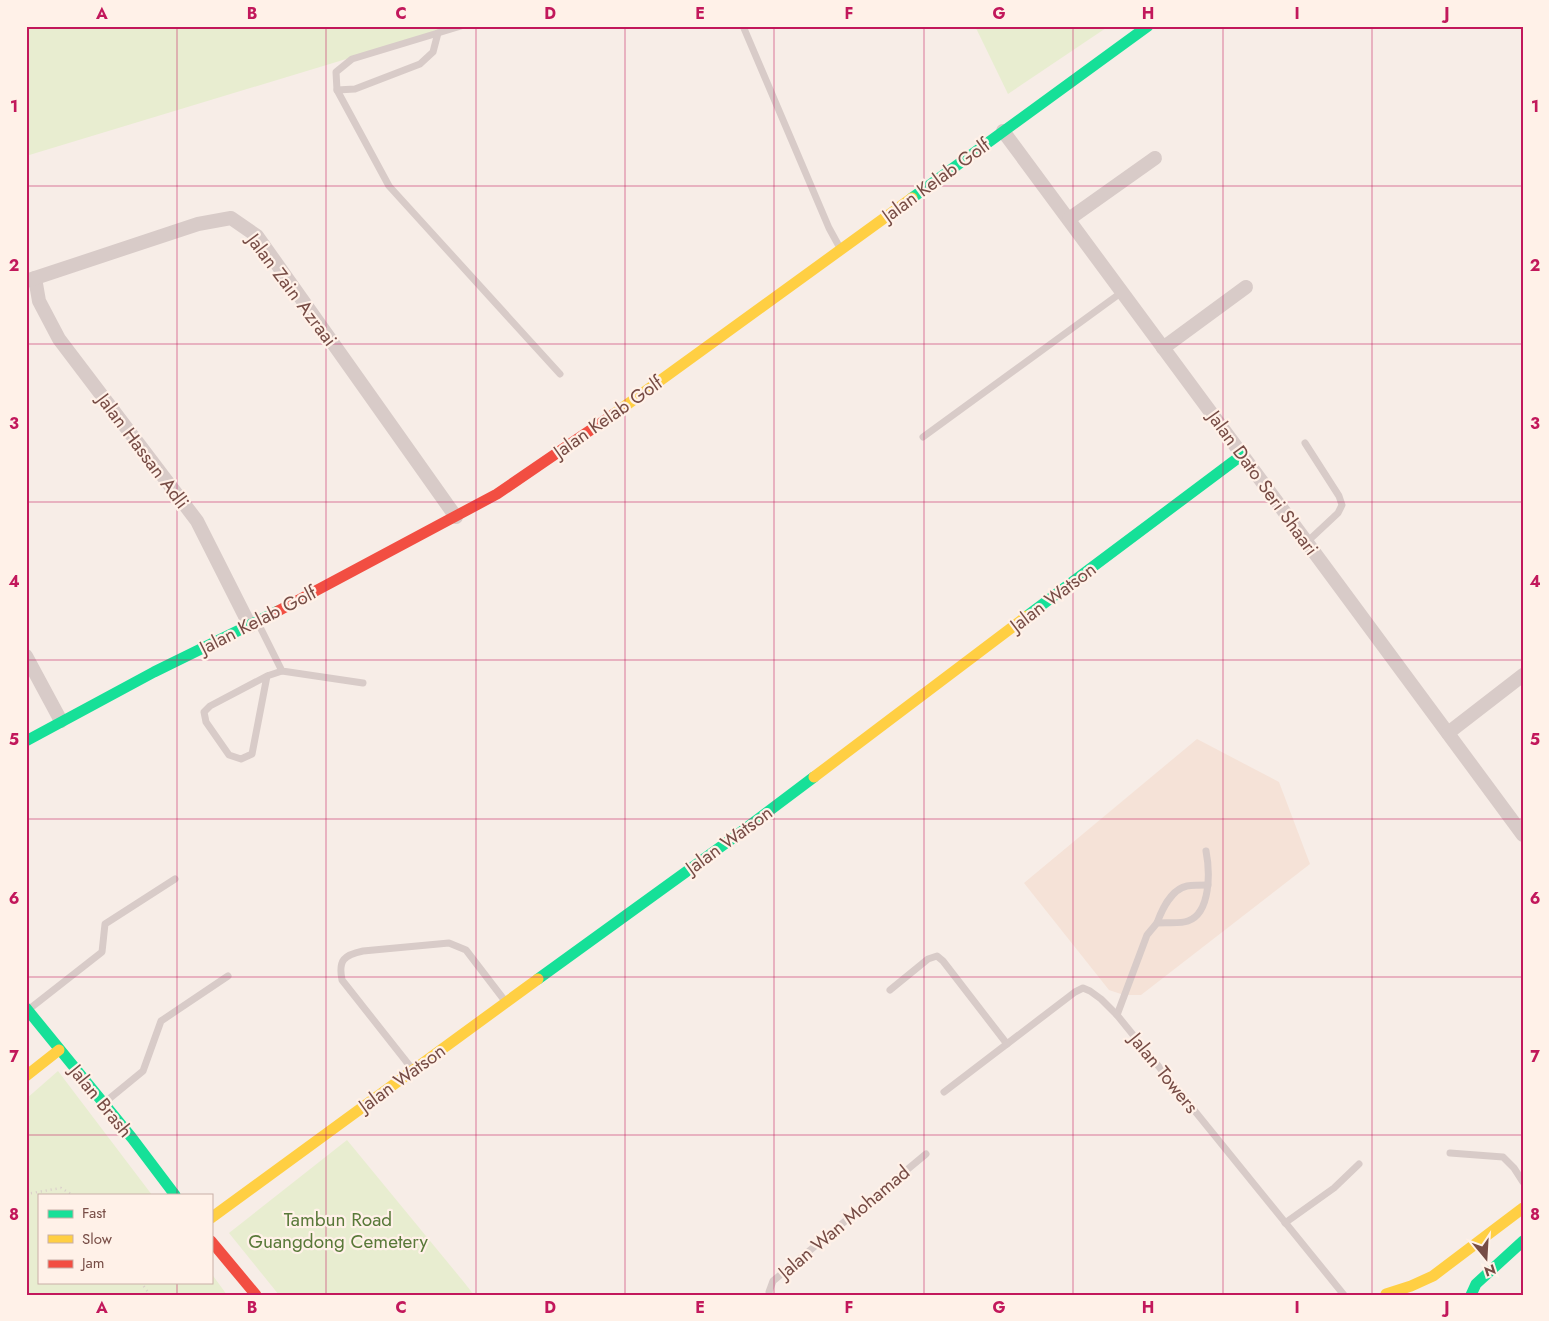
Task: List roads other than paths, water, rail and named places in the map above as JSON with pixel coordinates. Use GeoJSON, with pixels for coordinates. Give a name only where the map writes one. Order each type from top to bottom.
{"type":"FeatureCollection","features":[{"type":"Feature","properties":{"kind":"street","name":"Jalan Kelab Golf"},"geometry":{"type":"LineString","coordinates":[[26,741],[154,672],[254,624],[497,494],[593,428],[1148,26]]}},
{"type":"Feature","properties":{"kind":"street","name":"Jalan Dato Seri Shaari"},"geometry":{"type":"LineString","coordinates":[[1004,131],[1523,835]]}},
{"type":"Feature","properties":{"kind":"street"},"geometry":{"type":"LineString","coordinates":[[1069,219],[1155,158]]}},
{"type":"Feature","properties":{"kind":"street","name":"Jalan Zain Azraai"},"geometry":{"type":"LineString","coordinates":[[31,280],[198,224],[231,218],[257,236],[456,517]]}},
{"type":"Feature","properties":{"kind":"street","name":"Jalan Hassan Adli"},"geometry":{"type":"LineString","coordinates":[[31,280],[58,339],[197,521],[254,624]]}},
{"type":"Feature","properties":{"kind":"street"},"geometry":{"type":"LineString","coordinates":[[1163,348],[1246,287]]}},
{"type":"Feature","properties":{"kind":"street","name":"Jalan Watson"},"geometry":{"type":"LineString","coordinates":[[212,1217],[737,835],[1242,455]]}},
{"type":"Feature","properties":{"kind":"street"},"geometry":{"type":"LineString","coordinates":[[26,656],[61,721]]}},
{"type":"Feature","properties":{"kind":"street"},"geometry":{"type":"LineString","coordinates":[[1448,733],[1523,675]]}},
{"type":"Feature","properties":{"kind":"street","name":"Jalan Brash"},"geometry":{"type":"LineString","coordinates":[[27,1009],[174,1194]]}},
{"type":"Feature","properties":{"kind":"street"},"geometry":{"type":"LineString","coordinates":[[26,1076],[59,1050]]}},
{"type":"Feature","properties":{"kind":"street"},"geometry":{"type":"LineString","coordinates":[[1386,1294],[1433,1276],[1523,1208]]}},
{"type":"Feature","properties":{"kind":"street"},"geometry":{"type":"LineString","coordinates":[[1471,1295],[1476,1284],[1523,1241]]}},
{"type":"Feature","properties":{"kind":"street"},"geometry":{"type":"LineString","coordinates":[[212,1242],[256,1295]]}},
{"type":"Feature","properties":{"kind":"lane"},"geometry":{"type":"LineString","coordinates":[[461,26],[352,59],[336,72],[337,90],[389,186],[560,374]]}},
{"type":"Feature","properties":{"kind":"lane"},"geometry":{"type":"LineString","coordinates":[[743,26],[829,228],[841,249]]}},
{"type":"Feature","properties":{"kind":"lane"},"geometry":{"type":"LineString","coordinates":[[337,90],[355,89],[420,64],[432,52],[438,33]]}},
{"type":"Feature","properties":{"kind":"lane"},"geometry":{"type":"LineString","coordinates":[[923,436],[1122,292]]}},
{"type":"Feature","properties":{"kind":"lane"},"geometry":{"type":"LineString","coordinates":[[1305,443],[1339,496],[1342,505],[1338,513],[1307,542]]}},
{"type":"Feature","properties":{"kind":"lane"},"geometry":{"type":"LineString","coordinates":[[254,624],[282,671]]}},
{"type":"Feature","properties":{"kind":"lane"},"geometry":{"type":"LineString","coordinates":[[267,676],[252,754],[242,759],[229,755],[206,722],[204,712],[210,706],[267,676],[282,671],[363,683]]}},
{"type":"Feature","properties":{"kind":"lane"},"geometry":{"type":"LineString","coordinates":[[1157,923],[1186,922],[1196,918],[1204,906],[1208,885],[1209,865],[1206,851]]}},
{"type":"Feature","properties":{"kind":"lane"},"geometry":{"type":"LineString","coordinates":[[27,1009],[102,952],[105,924],[175,879]]}},
{"type":"Feature","properties":{"kind":"lane","name":"Jalan Towers"},"geometry":{"type":"LineString","coordinates":[[1208,885],[1188,886],[1181,888],[1173,894],[1157,923],[1147,935],[1117,1015],[1344,1295]]}},
{"type":"Feature","properties":{"kind":"lane"},"geometry":{"type":"LineString","coordinates":[[413,1070],[342,980],[340,970],[341,963],[345,957],[352,953],[363,951],[449,943],[466,950],[506,1002]]}},
{"type":"Feature","properties":{"kind":"lane"},"geometry":{"type":"LineString","coordinates":[[890,990],[928,959],[936,956],[943,961],[1007,1044]]}},
{"type":"Feature","properties":{"kind":"lane"},"geometry":{"type":"LineString","coordinates":[[104,1104],[143,1071],[161,1021],[228,976]]}},
{"type":"Feature","properties":{"kind":"lane"},"geometry":{"type":"LineString","coordinates":[[944,1092],[1075,992],[1083,988],[1101,999],[1117,1015]]}},
{"type":"Feature","properties":{"kind":"lane"},"geometry":{"type":"LineString","coordinates":[[1450,1153],[1503,1157],[1514,1168],[1523,1182]]}},
{"type":"Feature","properties":{"kind":"lane","name":"Jalan Wan Mohamad"},"geometry":{"type":"LineString","coordinates":[[770,1295],[769,1292],[773,1281],[926,1154]]}},
{"type":"Feature","properties":{"kind":"lane"},"geometry":{"type":"LineString","coordinates":[[1285,1223],[1334,1188],[1360,1164]]}},
{"type":"Feature","properties":{"kind":"park label","name":"Tambun Road Guangdong Cemetery"},"geometry":{"type":"Point","coordinates":[338,1230]}}]}
